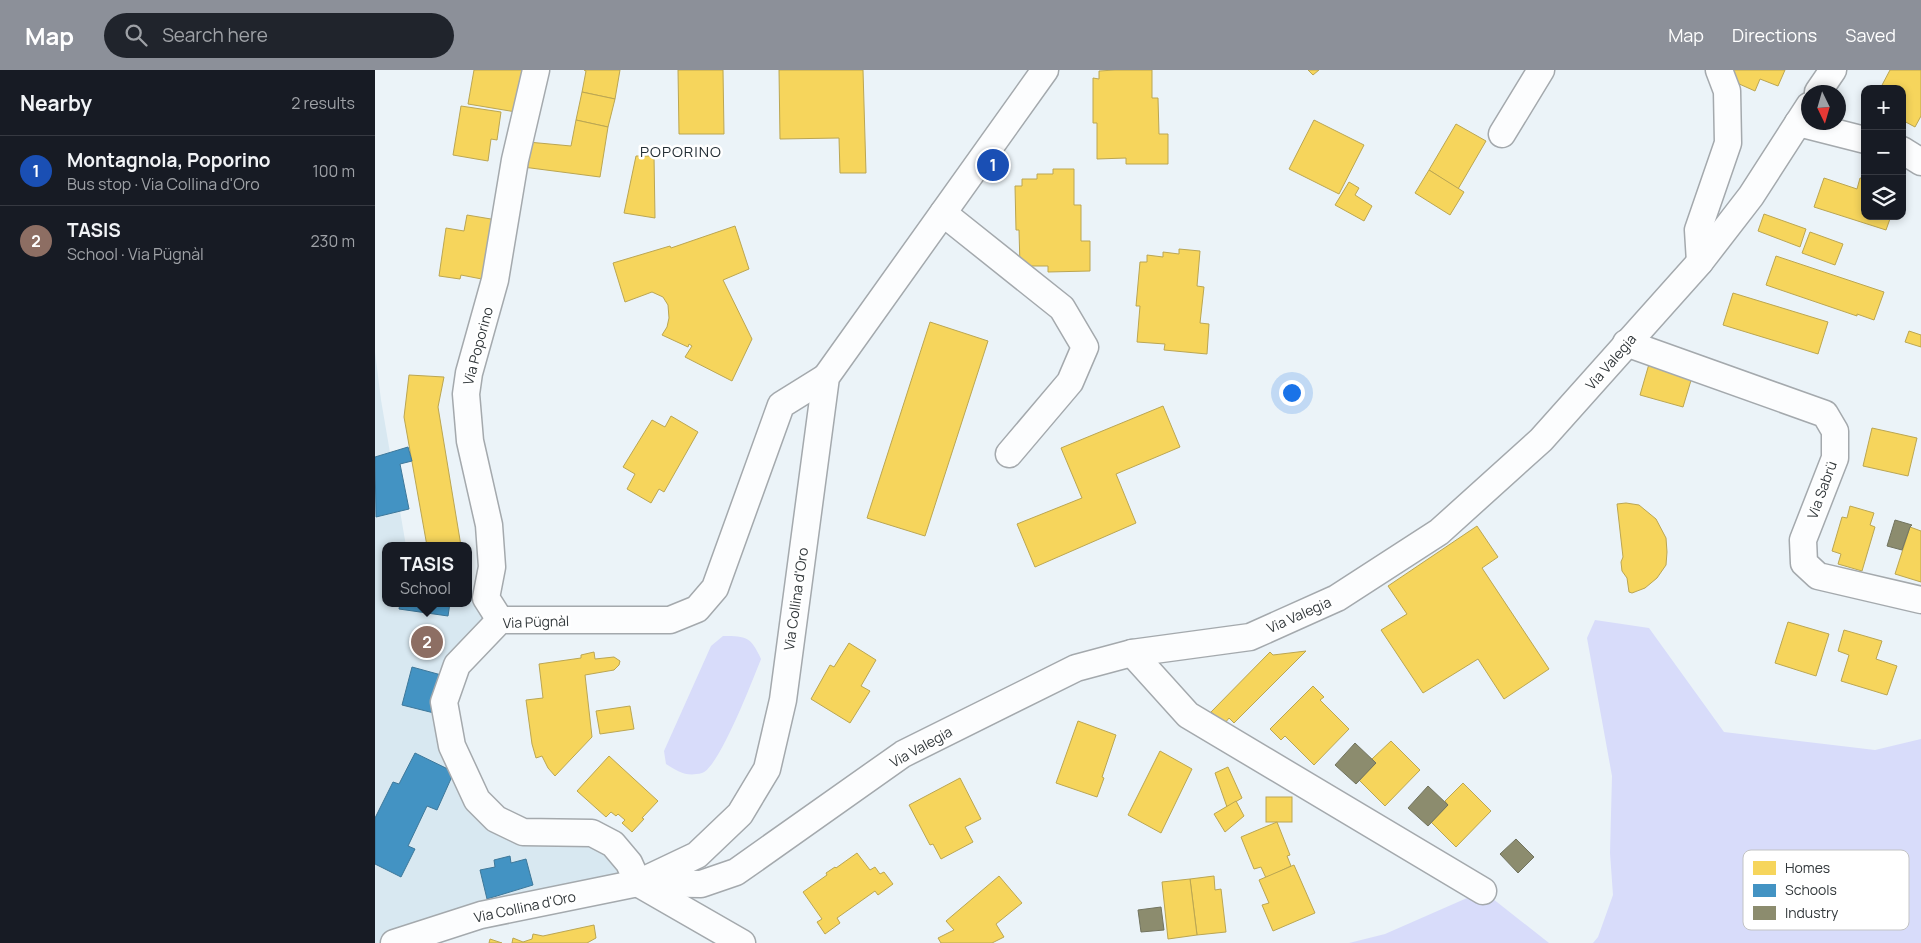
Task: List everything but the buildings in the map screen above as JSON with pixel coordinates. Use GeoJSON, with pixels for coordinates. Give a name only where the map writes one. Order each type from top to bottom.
{"type":"FeatureCollection","features":[{"type":"Feature","properties":{"kind":"street","name":"Via Poporino"},"geometry":{"type":"LineString","coordinates":[[500,620],[487,598],[493,567],[489,525],[470,440],[466,394],[469,373],[495,280],[515,160],[536,70]]}},
{"type":"Feature","properties":{"kind":"street","name":"Via Collina d'Oro"},"geometry":{"type":"LineString","coordinates":[[394,943],[481,915],[639,883],[697,855],[740,814],[767,769],[783,700],[826,377],[1045,70]]}},
{"type":"Feature","properties":{"kind":"street"},"geometry":{"type":"LineString","coordinates":[[1501,134],[1541,70]]}},
{"type":"Feature","properties":{"kind":"street"},"geometry":{"type":"LineString","coordinates":[[1700,262],[1698,230],[1728,144],[1727,91],[1719,70]]}},
{"type":"Feature","properties":{"kind":"street"},"geometry":{"type":"LineString","coordinates":[[1823,85],[1833,70]]}},
{"type":"Feature","properties":{"kind":"street","name":"Via Valegia"},"geometry":{"type":"LineString","coordinates":[[639,883],[701,884],[736,872],[903,754],[1076,668],[1132,653],[1250,637],[1337,598],[1439,532],[1541,440],[1700,262],[1751,196],[1801,117]]}},
{"type":"Feature","properties":{"kind":"street"},"geometry":{"type":"LineString","coordinates":[[1841,130],[1861,138]]}},
{"type":"Feature","properties":{"kind":"street"},"geometry":{"type":"LineString","coordinates":[[1906,153],[1921,162]]}},
{"type":"Feature","properties":{"kind":"street"},"geometry":{"type":"LineString","coordinates":[[943,214],[1062,308],[1085,347],[1070,382],[1009,454]]}},
{"type":"Feature","properties":{"kind":"street","name":"Via Sabrü"},"geometry":{"type":"LineString","coordinates":[[1626,343],[1825,414],[1835,431],[1835,458],[1803,540],[1804,563],[1818,576],[1921,600]]}},
{"type":"Feature","properties":{"kind":"street","name":"Via Pügnàl"},"geometry":{"type":"LineString","coordinates":[[639,883],[629,863],[613,844],[592,833],[523,832],[496,820],[477,800],[452,746],[444,702],[457,665],[500,620],[670,620],[697,609],[715,588],[781,406],[826,377]]}},
{"type":"Feature","properties":{"kind":"street"},"geometry":{"type":"LineString","coordinates":[[1132,653],[1188,715],[1483,891]]}},
{"type":"Feature","properties":{"kind":"street"},"geometry":{"type":"LineString","coordinates":[[639,883],[742,943]]}},
{"type":"Feature","properties":{"kind":"shaded area"},"geometry":{"type":"Polygon","coordinates":[[[375,352],[381,400],[405,542],[382,542],[382,607],[472,607],[472,589],[486,598],[500,620],[444,702],[496,820],[592,833],[638,883],[394,943],[375,943],[375,352]]]}},
{"type":"Feature","properties":{"kind":"shaded area"},"geometry":{"type":"Polygon","coordinates":[[[1595,620],[1649,628],[1724,732],[1875,750],[1921,739],[1921,943],[1593,943],[1598,937],[1613,895],[1610,853],[1612,776],[1587,638],[1595,620]]]}},
{"type":"Feature","properties":{"kind":"shaded area"},"geometry":{"type":"Polygon","coordinates":[[[723,636],[738,636],[747,639],[754,646],[761,659],[735,722],[717,756],[702,773],[683,773],[666,764],[664,751],[711,646],[723,636]]]}},
{"type":"Feature","properties":{"kind":"shaded area"},"geometry":{"type":"Polygon","coordinates":[[[1483,891],[1549,943],[1349,943],[1385,934],[1483,891]]]}},
{"type":"Feature","properties":{"kind":"place","name":"Montagnola, Poporino"},"geometry":{"type":"Point","coordinates":[993,165]}},
{"type":"Feature","properties":{"kind":"place","name":"TASIS"},"geometry":{"type":"Point","coordinates":[427,642]}},
{"type":"Feature","properties":{"kind":"district","name":"POPORINO"},"geometry":{"type":"Point","coordinates":[681,152]}}]}
